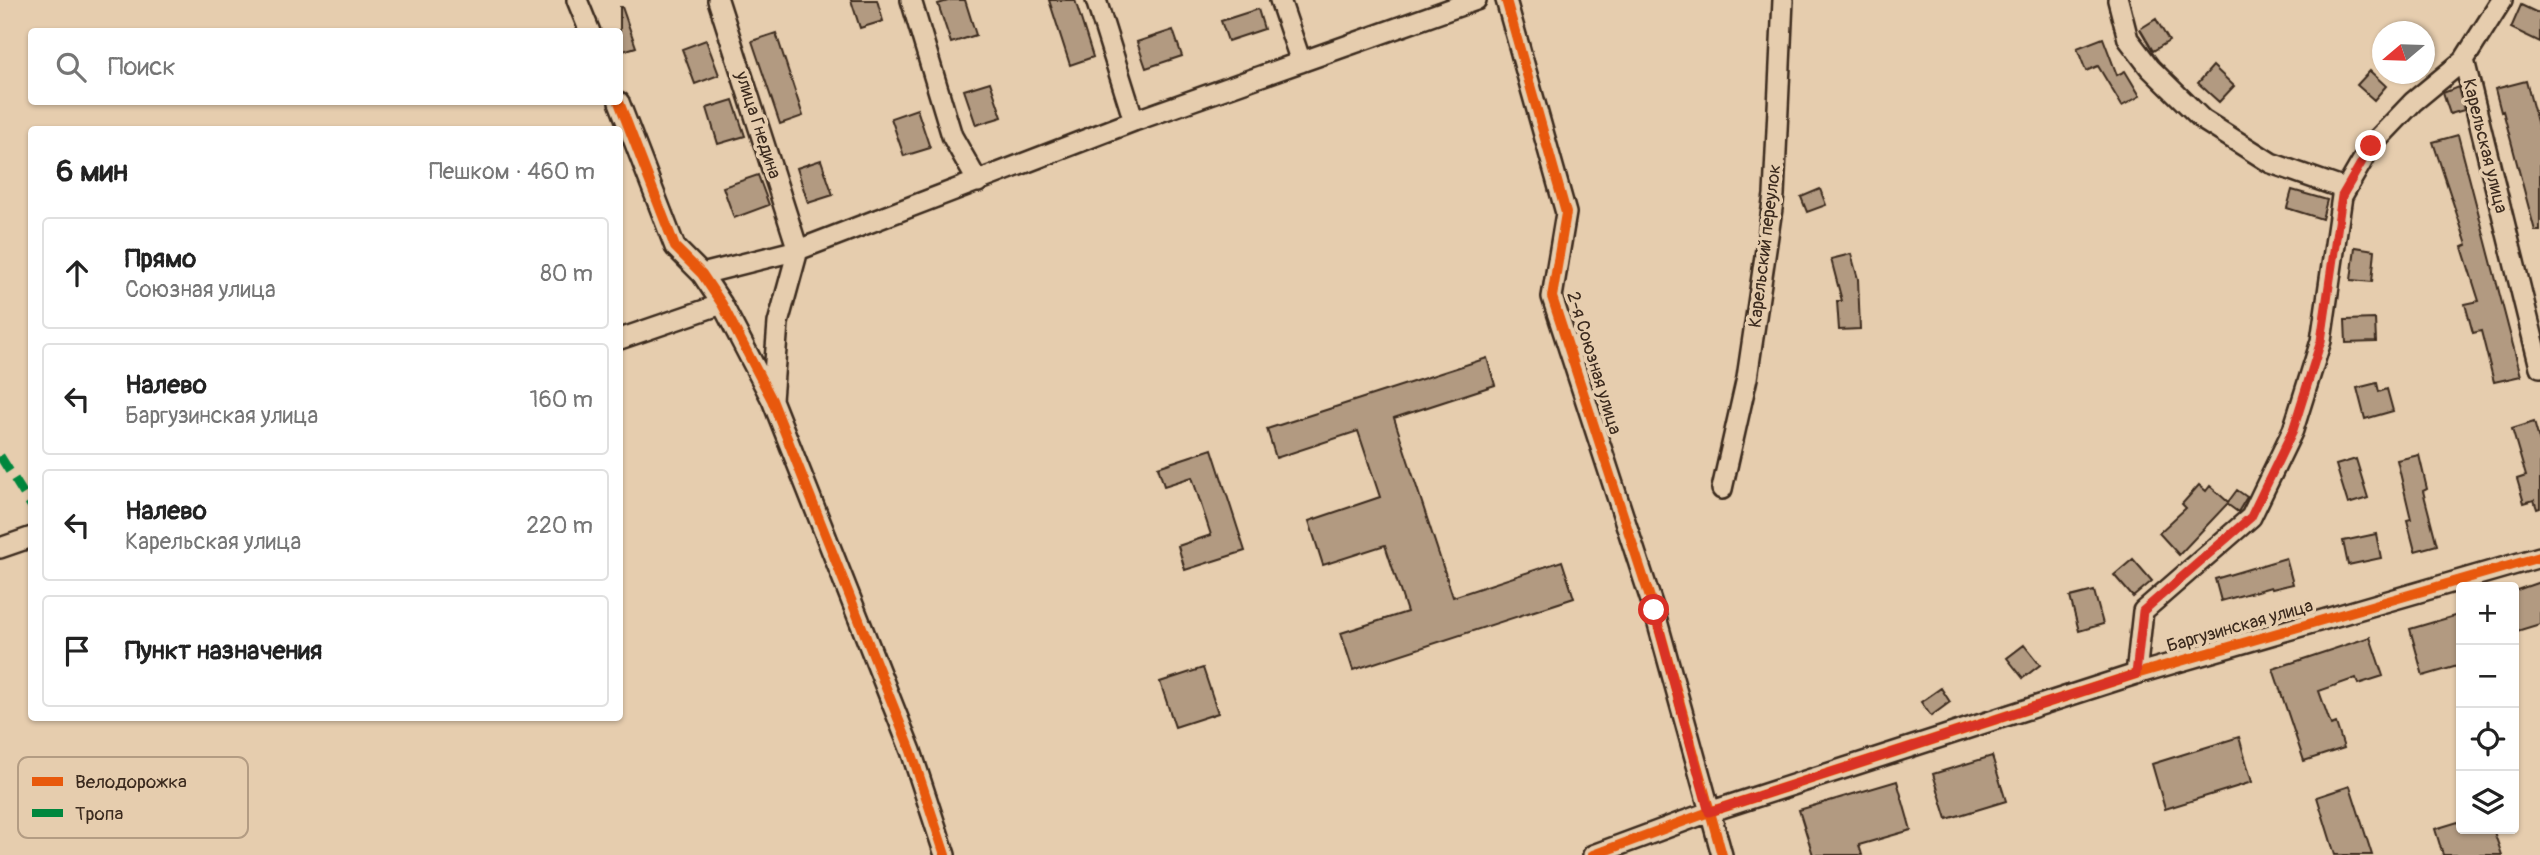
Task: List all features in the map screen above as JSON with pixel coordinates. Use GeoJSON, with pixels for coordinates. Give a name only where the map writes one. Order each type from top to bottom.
{"type":"FeatureCollection","features":[{"type":"Feature","properties":{"kind":"street"},"geometry":{"type":"LineString","coordinates":[[577,0],[588,28]]}},
{"type":"Feature","properties":{"kind":"street","name":"улица Гнедина"},"geometry":{"type":"LineString","coordinates":[[718,0],[798,250]]}},
{"type":"Feature","properties":{"kind":"street"},"geometry":{"type":"LineString","coordinates":[[911,0],[952,136],[978,182]]}},
{"type":"Feature","properties":{"kind":"street"},"geometry":{"type":"LineString","coordinates":[[1096,0],[1134,121]]}},
{"type":"Feature","properties":{"kind":"street"},"geometry":{"type":"LineString","coordinates":[[1280,0],[1301,62]]}},
{"type":"Feature","properties":{"kind":"street"},"geometry":{"type":"LineString","coordinates":[[702,274],[798,250],[1134,121],[1476,0]]}},
{"type":"Feature","properties":{"kind":"street","name":"2-я Союзная улица"},"geometry":{"type":"LineString","coordinates":[[1506,0],[1566,213],[1552,297],[1654,610],[1721,855]]}},
{"type":"Feature","properties":{"kind":"street","name":"Карельский переулок"},"geometry":{"type":"LineString","coordinates":[[1722,489],[1747,378],[1774,195],[1783,0]]}},
{"type":"Feature","properties":{"kind":"street"},"geometry":{"type":"LineString","coordinates":[[2118,0],[2129,39],[2150,68],[2203,120],[2271,163],[2345,189]]}},
{"type":"Feature","properties":{"kind":"street"},"geometry":{"type":"LineString","coordinates":[[2464,60],[2502,0]]}},
{"type":"Feature","properties":{"kind":"street","name":"Карельская улица"},"geometry":{"type":"LineString","coordinates":[[2136,674],[2143,611],[2251,517],[2293,430],[2321,341],[2345,189],[2371,146],[2413,102],[2464,60],[2540,367]]}},
{"type":"Feature","properties":{"kind":"street"},"geometry":{"type":"LineString","coordinates":[[621,105],[675,247],[702,274],[722,304],[772,400],[911,751],[945,855]]}},
{"type":"Feature","properties":{"kind":"street"},"geometry":{"type":"LineString","coordinates":[[772,400],[778,323],[798,250]]}},
{"type":"Feature","properties":{"kind":"street"},"geometry":{"type":"LineString","coordinates":[[623,338],[722,304]]}},
{"type":"Feature","properties":{"kind":"street"},"geometry":{"type":"LineString","coordinates":[[0,548],[28,538]]}},
{"type":"Feature","properties":{"kind":"street","name":"Баргузинская улица"},"geometry":{"type":"LineString","coordinates":[[1593,855],[1709,812],[2136,674],[2540,556]]}},
{"type":"Feature","properties":{"kind":"building"},"geometry":{"type":"Polygon","coordinates":[[[851,0],[877,0],[883,21],[860,28],[851,0]]]}},
{"type":"Feature","properties":{"kind":"building"},"geometry":{"type":"Polygon","coordinates":[[[965,0],[976,35],[951,43],[938,4],[965,0]]]}},
{"type":"Feature","properties":{"kind":"building"},"geometry":{"type":"Polygon","coordinates":[[[1049,0],[1075,0],[1093,57],[1070,65],[1049,0]]]}},
{"type":"Feature","properties":{"kind":"building"},"geometry":{"type":"Polygon","coordinates":[[[2521,5],[2540,14],[2540,42],[2511,28],[2521,5]]]}},
{"type":"Feature","properties":{"kind":"building"},"geometry":{"type":"Polygon","coordinates":[[[622,7],[636,47],[623,51],[623,28],[620,28],[622,7]]]}},
{"type":"Feature","properties":{"kind":"building"},"geometry":{"type":"Polygon","coordinates":[[[1258,9],[1264,29],[1228,41],[1221,21],[1258,9]]]}},
{"type":"Feature","properties":{"kind":"building"},"geometry":{"type":"Polygon","coordinates":[[[2156,19],[2169,41],[2153,51],[2140,29],[2156,19]]]}},
{"type":"Feature","properties":{"kind":"building"},"geometry":{"type":"Polygon","coordinates":[[[1173,30],[1182,56],[1146,68],[1137,42],[1173,30]]]}},
{"type":"Feature","properties":{"kind":"building"},"geometry":{"type":"Polygon","coordinates":[[[776,33],[803,116],[780,124],[752,41],[776,33]]]}},
{"type":"Feature","properties":{"kind":"building"},"geometry":{"type":"Polygon","coordinates":[[[2103,38],[2117,75],[2125,71],[2140,96],[2122,106],[2098,66],[2086,71],[2077,48],[2103,38]]]}},
{"type":"Feature","properties":{"kind":"building"},"geometry":{"type":"Polygon","coordinates":[[[706,40],[719,75],[695,84],[682,49],[706,40]]]}},
{"type":"Feature","properties":{"kind":"building"},"geometry":{"type":"Polygon","coordinates":[[[2213,66],[2234,86],[2219,102],[2198,83],[2213,66]]]}},
{"type":"Feature","properties":{"kind":"building"},"geometry":{"type":"Polygon","coordinates":[[[2370,71],[2372,84],[2386,86],[2374,100],[2357,85],[2370,71]]]}},
{"type":"Feature","properties":{"kind":"building"},"geometry":{"type":"Polygon","coordinates":[[[2526,81],[2540,133],[2540,231],[2535,231],[2495,89],[2526,81]]]}},
{"type":"Feature","properties":{"kind":"building"},"geometry":{"type":"Polygon","coordinates":[[[990,82],[1002,117],[976,125],[964,90],[990,82]]]}},
{"type":"Feature","properties":{"kind":"building"},"geometry":{"type":"Polygon","coordinates":[[[2458,87],[2464,110],[2450,114],[2443,93],[2458,87]]]}},
{"type":"Feature","properties":{"kind":"building"},"geometry":{"type":"Polygon","coordinates":[[[733,100],[745,136],[718,144],[707,108],[733,100]]]}},
{"type":"Feature","properties":{"kind":"building"},"geometry":{"type":"Polygon","coordinates":[[[917,109],[930,148],[904,156],[891,118],[917,109]]]}},
{"type":"Feature","properties":{"kind":"building"},"geometry":{"type":"Polygon","coordinates":[[[2458,135],[2521,376],[2494,382],[2481,331],[2473,333],[2465,304],[2479,301],[2462,247],[2467,245],[2433,142],[2458,135]]]}},
{"type":"Feature","properties":{"kind":"building"},"geometry":{"type":"Polygon","coordinates":[[[821,160],[833,195],[808,203],[797,168],[821,160]]]}},
{"type":"Feature","properties":{"kind":"building"},"geometry":{"type":"Polygon","coordinates":[[[758,175],[769,205],[734,218],[723,187],[758,175]]]}},
{"type":"Feature","properties":{"kind":"building"},"geometry":{"type":"Polygon","coordinates":[[[1820,189],[1826,205],[1807,212],[1801,197],[1820,189]]]}},
{"type":"Feature","properties":{"kind":"building"},"geometry":{"type":"Polygon","coordinates":[[[2292,190],[2327,200],[2322,219],[2287,208],[2292,190]]]}},
{"type":"Feature","properties":{"kind":"building"},"geometry":{"type":"Polygon","coordinates":[[[2355,247],[2375,250],[2372,282],[2351,280],[2355,247]]]}},
{"type":"Feature","properties":{"kind":"building"},"geometry":{"type":"Polygon","coordinates":[[[1851,254],[1858,279],[1860,329],[1839,330],[1837,301],[1842,301],[1831,259],[1851,254]]]}},
{"type":"Feature","properties":{"kind":"building"},"geometry":{"type":"Polygon","coordinates":[[[2375,319],[2376,342],[2346,343],[2345,320],[2375,319]]]}},
{"type":"Feature","properties":{"kind":"building"},"geometry":{"type":"Polygon","coordinates":[[[1487,358],[1495,385],[1394,418],[1453,597],[1562,561],[1574,598],[1353,670],[1341,633],[1407,612],[1385,545],[1323,565],[1309,521],[1380,497],[1358,431],[1276,458],[1267,429],[1487,358]]]}},
{"type":"Feature","properties":{"kind":"building"},"geometry":{"type":"Polygon","coordinates":[[[2377,383],[2379,392],[2387,389],[2393,411],[2365,419],[2357,388],[2377,383]]]}},
{"type":"Feature","properties":{"kind":"building"},"geometry":{"type":"Polygon","coordinates":[[[2534,422],[2540,443],[2540,508],[2537,509],[2534,500],[2524,503],[2517,479],[2526,476],[2512,429],[2534,422]]]}},
{"type":"Feature","properties":{"kind":"building"},"geometry":{"type":"Polygon","coordinates":[[[1212,449],[1245,551],[1185,570],[1178,546],[1211,535],[1192,477],[1164,486],[1158,467],[1212,449]]]}},
{"type":"Feature","properties":{"kind":"building"},"geometry":{"type":"Polygon","coordinates":[[[2419,455],[2427,489],[2423,491],[2437,545],[2415,551],[2407,520],[2411,519],[2397,460],[2419,455]]]}},
{"type":"Feature","properties":{"kind":"building"},"geometry":{"type":"Polygon","coordinates":[[[2356,459],[2368,498],[2348,504],[2336,465],[2356,459]]]}},
{"type":"Feature","properties":{"kind":"building"},"geometry":{"type":"Polygon","coordinates":[[[2199,485],[2206,491],[2210,486],[2228,502],[2237,490],[2247,497],[2238,512],[2227,504],[2179,555],[2159,533],[2186,508],[2182,504],[2199,485]]]}},
{"type":"Feature","properties":{"kind":"building"},"geometry":{"type":"Polygon","coordinates":[[[2376,534],[2381,558],[2348,565],[2343,541],[2376,534]]]}},
{"type":"Feature","properties":{"kind":"building"},"geometry":{"type":"Polygon","coordinates":[[[2286,558],[2293,584],[2272,589],[2271,587],[2221,601],[2215,579],[2286,558]]]}},
{"type":"Feature","properties":{"kind":"building"},"geometry":{"type":"Polygon","coordinates":[[[2133,559],[2152,581],[2133,597],[2114,575],[2133,559]]]}},
{"type":"Feature","properties":{"kind":"building"},"geometry":{"type":"Polygon","coordinates":[[[2540,582],[2540,624],[2519,630],[2519,589],[2540,582]]]}},
{"type":"Feature","properties":{"kind":"building"},"geometry":{"type":"Polygon","coordinates":[[[2094,591],[2103,624],[2079,631],[2070,597],[2094,591]]]}},
{"type":"Feature","properties":{"kind":"building"},"geometry":{"type":"Polygon","coordinates":[[[2456,615],[2456,666],[2423,676],[2410,629],[2456,615]]]}},
{"type":"Feature","properties":{"kind":"building"},"geometry":{"type":"Polygon","coordinates":[[[2370,637],[2383,676],[2358,684],[2356,678],[2319,691],[2331,725],[2336,723],[2344,748],[2304,761],[2273,669],[2370,637]]]}},
{"type":"Feature","properties":{"kind":"building"},"geometry":{"type":"Polygon","coordinates":[[[2024,645],[2040,665],[2023,678],[2007,658],[2024,645]]]}},
{"type":"Feature","properties":{"kind":"building"},"geometry":{"type":"Polygon","coordinates":[[[1203,668],[1218,713],[1175,727],[1160,682],[1203,668]]]}},
{"type":"Feature","properties":{"kind":"building"},"geometry":{"type":"Polygon","coordinates":[[[1941,688],[1950,702],[1931,716],[1921,702],[1941,688]]]}},
{"type":"Feature","properties":{"kind":"building"},"geometry":{"type":"Polygon","coordinates":[[[2239,737],[2252,782],[2165,809],[2152,764],[2239,737]]]}},
{"type":"Feature","properties":{"kind":"building"},"geometry":{"type":"Polygon","coordinates":[[[1992,756],[2006,801],[1947,819],[1933,774],[1992,756]]]}},
{"type":"Feature","properties":{"kind":"building"},"geometry":{"type":"Polygon","coordinates":[[[1897,781],[1911,830],[1859,845],[1862,855],[1813,855],[1799,810],[1897,781]]]}},
{"type":"Feature","properties":{"kind":"building"},"geometry":{"type":"Polygon","coordinates":[[[2350,786],[2372,855],[2335,855],[2317,797],[2350,786]]]}},
{"type":"Feature","properties":{"kind":"building"},"geometry":{"type":"Polygon","coordinates":[[[2456,823],[2456,834],[2495,834],[2502,855],[2443,855],[2435,829],[2456,823]]]}},
{"type":"Feature","properties":{"kind":"marked path"},"geometry":{"type":"LineString","coordinates":[[0,456],[28,501]]}},
{"type":"Feature","properties":{"kind":"cycle path"},"geometry":{"type":"LineString","coordinates":[[1506,0],[1566,213],[1552,297],[1654,610],[1722,855]]}},
{"type":"Feature","properties":{"kind":"cycle path"},"geometry":{"type":"LineString","coordinates":[[620,105],[675,247],[702,274],[722,304],[772,400],[911,751],[945,855]]}},
{"type":"Feature","properties":{"kind":"cycle path"},"geometry":{"type":"LineString","coordinates":[[1593,855],[1709,812],[2136,674],[2540,557]]}},
{"type":"Feature","properties":{"kind":"route"},"geometry":{"type":"LineString","coordinates":[[1654,610],[1709,812],[2136,674],[2143,611],[2251,517],[2293,430],[2321,341],[2342,196],[2371,146]]}}]}
